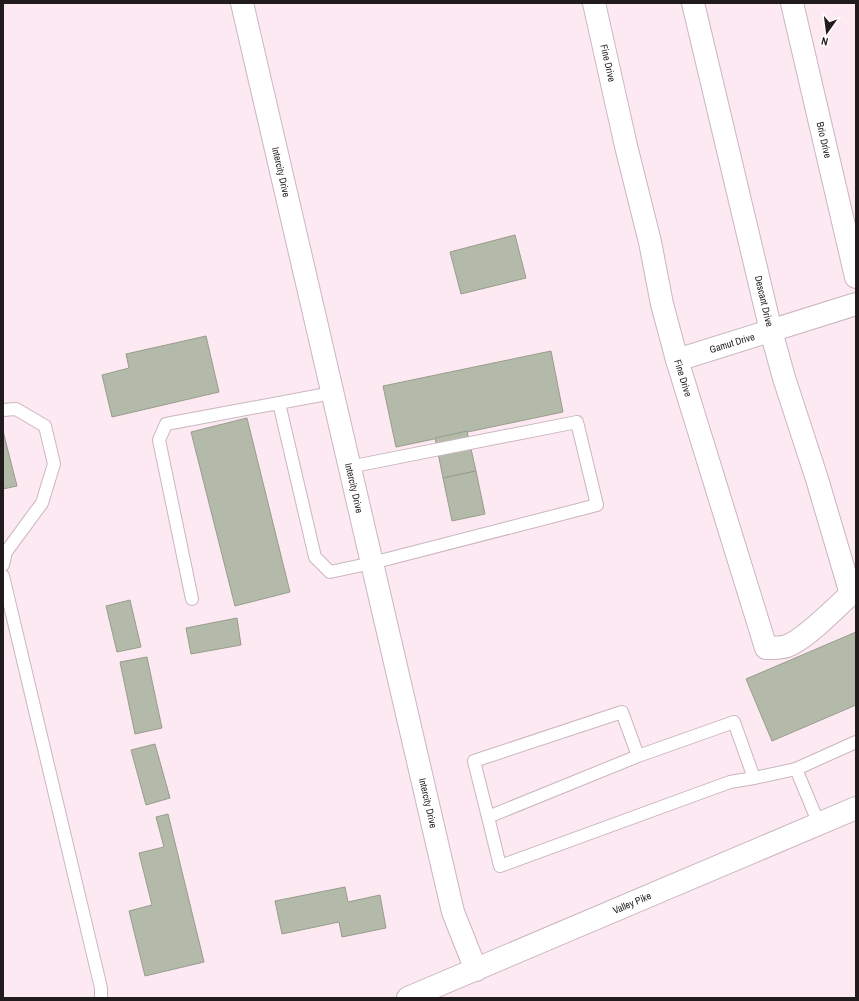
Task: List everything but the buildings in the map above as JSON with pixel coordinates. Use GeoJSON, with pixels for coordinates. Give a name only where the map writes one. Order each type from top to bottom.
{"type":"FeatureCollection","features":[{"type":"Feature","properties":{"kind":"street","name":"Intercity Drive"},"geometry":{"type":"LineString","coordinates":[[242,3],[453,912],[476,970]]}},
{"type":"Feature","properties":{"kind":"street","name":"Fine Drive"},"geometry":{"type":"LineString","coordinates":[[594,3],[626,146],[650,242],[662,304],[677,360],[766,648],[787,646],[799,640],[851,594]]}},
{"type":"Feature","properties":{"kind":"street","name":"Descant Drive"},"geometry":{"type":"LineString","coordinates":[[693,3],[771,331],[784,378],[817,479],[851,594]]}},
{"type":"Feature","properties":{"kind":"street","name":"Brio Drive"},"geometry":{"type":"LineString","coordinates":[[792,3],[856,277]]}},
{"type":"Feature","properties":{"kind":"street","name":"Gamut Drive"},"geometry":{"type":"LineString","coordinates":[[677,360],[856,304]]}},
{"type":"Feature","properties":{"kind":"street","name":"Valley Pike"},"geometry":{"type":"LineString","coordinates":[[408,998],[856,808]]}},
{"type":"Feature","properties":{"kind":"lane"},"geometry":{"type":"LineString","coordinates":[[192,599],[158,440],[166,424],[332,393]]}},
{"type":"Feature","properties":{"kind":"lane"},"geometry":{"type":"LineString","coordinates":[[279,403],[315,558],[330,572],[372,563],[597,505],[577,422],[350,467]]}},
{"type":"Feature","properties":{"kind":"lane"},"geometry":{"type":"LineString","coordinates":[[3,410],[16,409],[45,426],[54,464],[42,503],[6,552],[3,565]]}},
{"type":"Feature","properties":{"kind":"lane"},"geometry":{"type":"LineString","coordinates":[[3,576],[101,988],[101,998]]}},
{"type":"Feature","properties":{"kind":"lane"},"geometry":{"type":"LineString","coordinates":[[638,756],[622,712],[474,761],[500,866],[730,782],[796,769],[856,742]]}},
{"type":"Feature","properties":{"kind":"lane"},"geometry":{"type":"LineString","coordinates":[[488,817],[638,756],[734,722],[754,778]]}},
{"type":"Feature","properties":{"kind":"lane"},"geometry":{"type":"LineString","coordinates":[[796,769],[819,824]]}}]}
